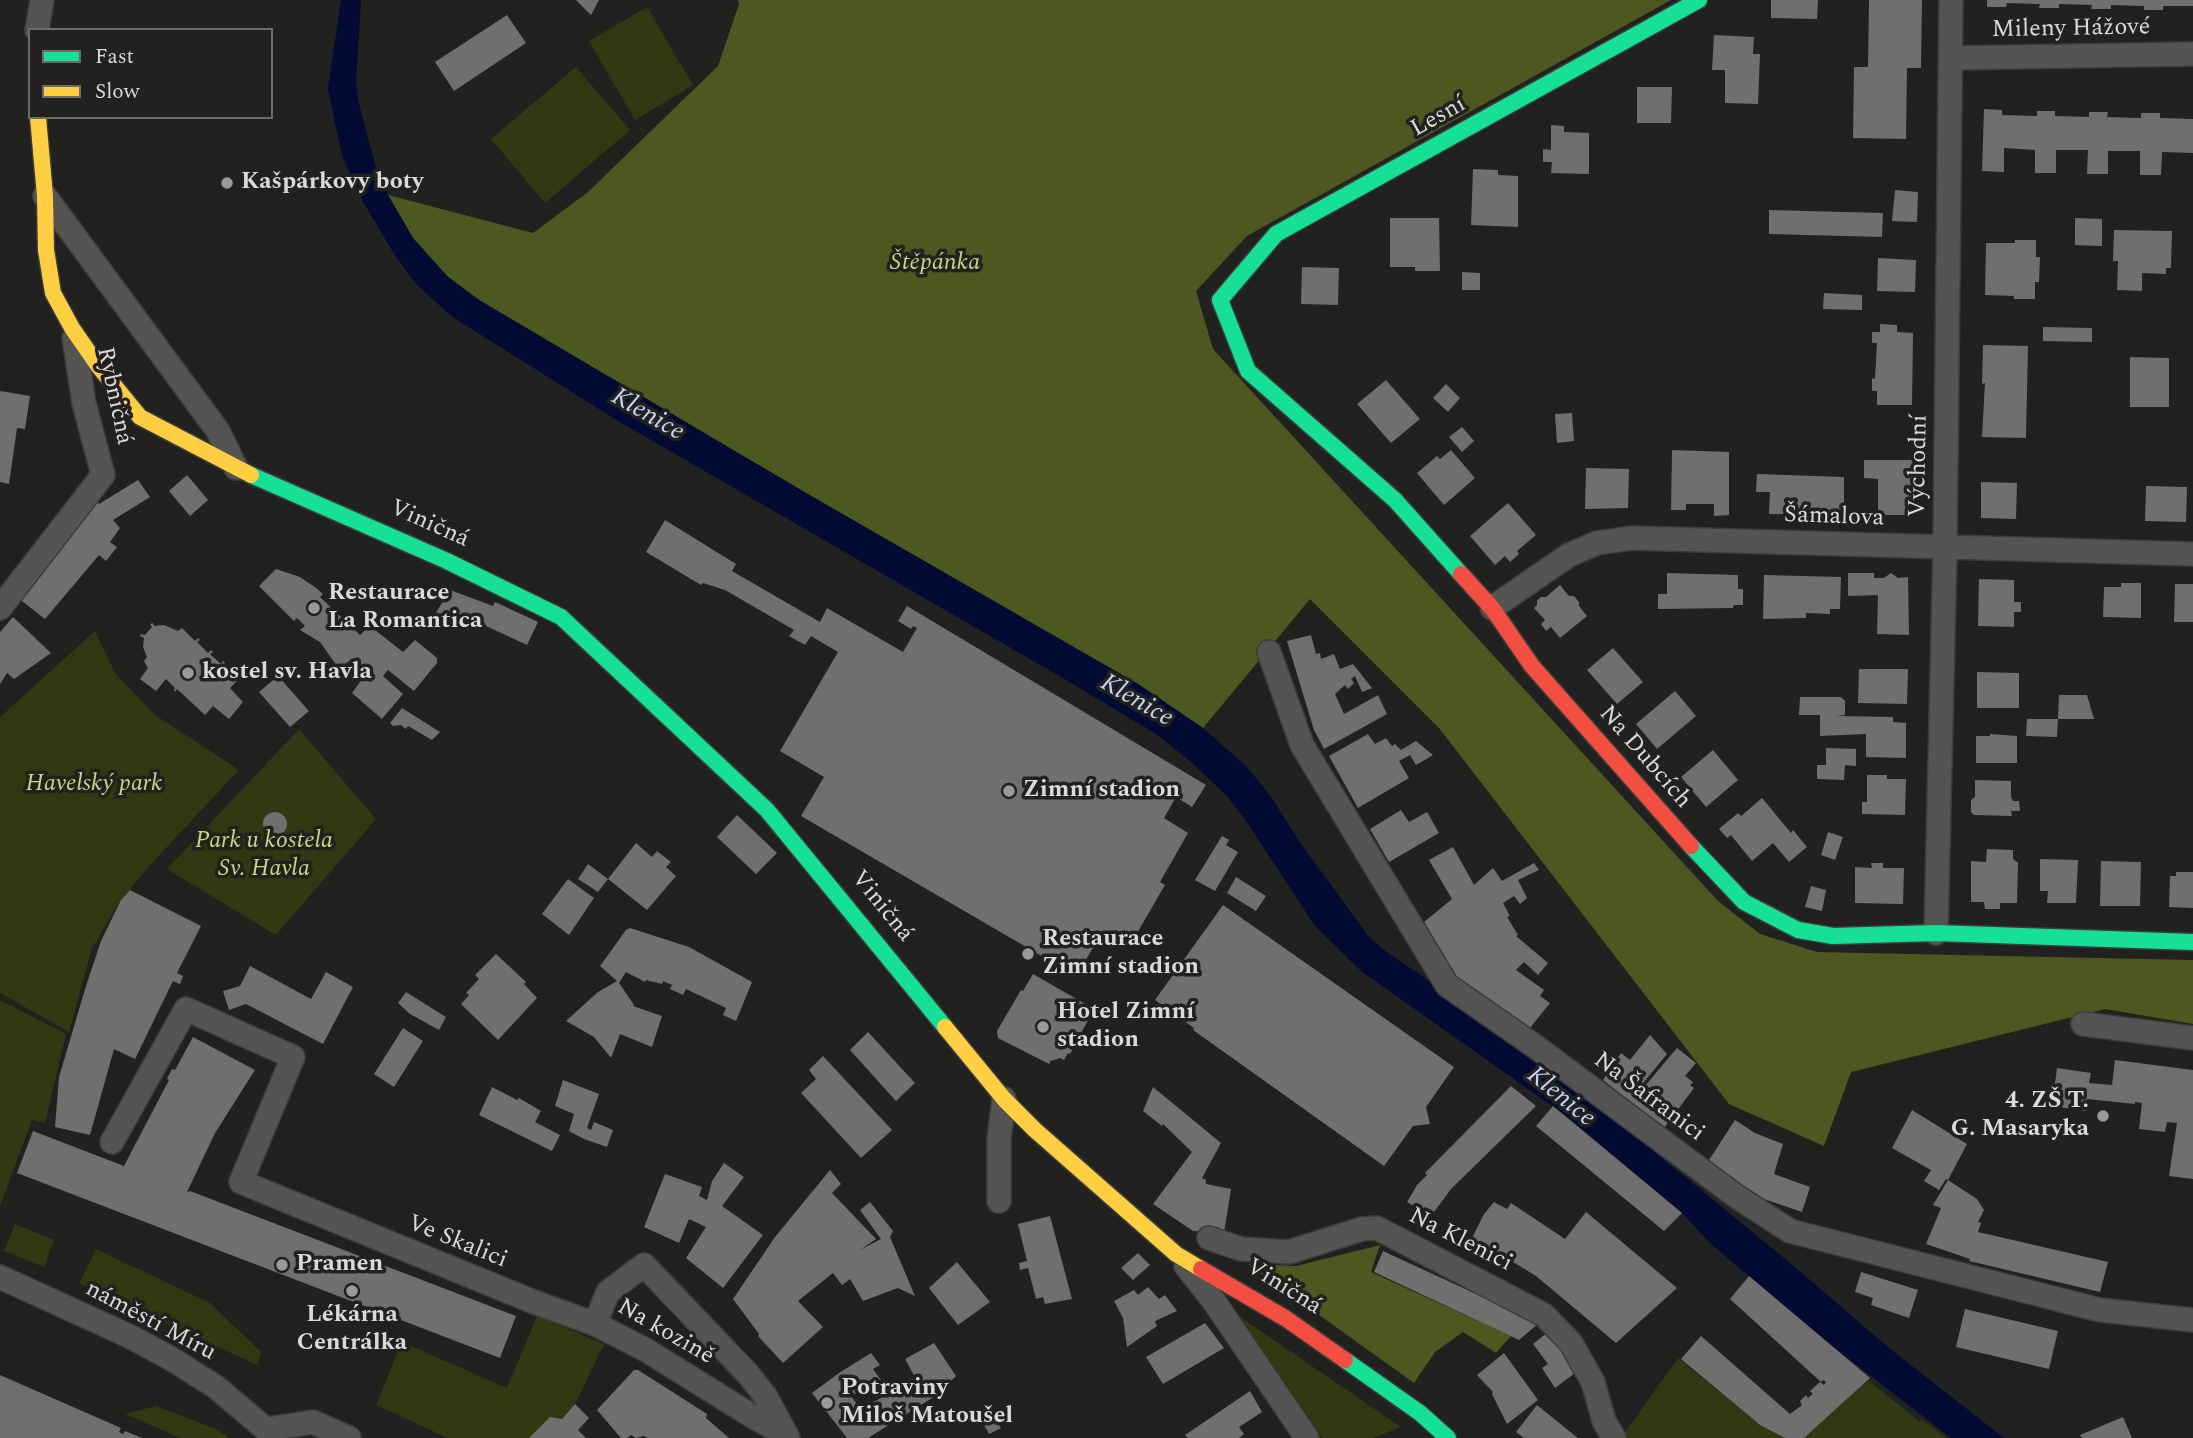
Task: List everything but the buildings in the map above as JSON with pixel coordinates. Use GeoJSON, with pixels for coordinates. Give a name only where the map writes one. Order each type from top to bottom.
{"type":"FeatureCollection","features":[{"type":"Feature","properties":{"kind":"street"},"geometry":{"type":"LineString","coordinates":[[37,28],[42,0]]}},
{"type":"Feature","properties":{"kind":"street","name":"Lesní"},"geometry":{"type":"LineString","coordinates":[[1220,300],[1276,234],[1699,0]]}},
{"type":"Feature","properties":{"kind":"street","name":"Východní"},"geometry":{"type":"LineString","coordinates":[[1936,933],[1945,547],[1951,0]]}},
{"type":"Feature","properties":{"kind":"street","name":"Mileny Hážové"},"geometry":{"type":"LineString","coordinates":[[1951,58],[2193,54]]}},
{"type":"Feature","properties":{"kind":"street","name":"Viničná"},"geometry":{"type":"LineString","coordinates":[[38,119],[45,196],[46,250],[53,293],[72,328],[99,367],[140,417],[236,468],[447,561],[561,617],[767,810],[1004,1099],[1035,1130],[1176,1254],[1285,1318],[1420,1413],[1448,1438]]}},
{"type":"Feature","properties":{"kind":"street"},"geometry":{"type":"LineString","coordinates":[[45,196],[218,431],[236,468]]}},
{"type":"Feature","properties":{"kind":"street","name":"Na Dubcích"},"geometry":{"type":"LineString","coordinates":[[1220,300],[1248,371],[1395,500],[1492,608],[1532,666],[1716,875],[1744,902],[1798,930],[1833,936],[1936,933],[2193,942]]}},
{"type":"Feature","properties":{"kind":"street","name":"Rybničná"},"geometry":{"type":"LineString","coordinates":[[0,608],[103,475],[84,404],[72,328]]}},
{"type":"Feature","properties":{"kind":"street","name":"Šámalova"},"geometry":{"type":"LineString","coordinates":[[1492,608],[1569,555],[1597,543],[1632,538],[2193,554]]}},
{"type":"Feature","properties":{"kind":"street","name":"Na Šafranici"},"geometry":{"type":"LineString","coordinates":[[1269,652],[1302,745],[1447,985],[1536,1047],[1736,1196],[1790,1231],[2101,1310],[2193,1320]]}},
{"type":"Feature","properties":{"kind":"street","name":"Ve Skalici"},"geometry":{"type":"LineString","coordinates":[[112,1142],[186,1009],[293,1057],[241,1182],[301,1209],[595,1324]]}},
{"type":"Feature","properties":{"kind":"street"},"geometry":{"type":"LineString","coordinates":[[2083,1024],[2193,1038]]}},
{"type":"Feature","properties":{"kind":"street"},"geometry":{"type":"LineString","coordinates":[[999,1201],[999,1139],[1004,1099]]}},
{"type":"Feature","properties":{"kind":"street","name":"Na Klenici"},"geometry":{"type":"LineString","coordinates":[[1209,1238],[1241,1249],[1289,1252],[1362,1229],[1377,1228],[1544,1315],[1571,1343],[1593,1382],[1604,1421],[1614,1438]]}},
{"type":"Feature","properties":{"kind":"street"},"geometry":{"type":"LineString","coordinates":[[1176,1254],[1213,1300],[1307,1438]]}},
{"type":"Feature","properties":{"kind":"street","name":"Na kozině"},"geometry":{"type":"LineString","coordinates":[[644,1265],[748,1374],[766,1397],[786,1436],[646,1350],[595,1324],[608,1292],[644,1265]]}},
{"type":"Feature","properties":{"kind":"street","name":"náměstí Míru"},"geometry":{"type":"LineString","coordinates":[[0,1277],[131,1337],[170,1358],[216,1387],[271,1433],[313,1422],[349,1438]]}},
{"type":"Feature","properties":{"kind":"green space","name":"Štěpánka"},"geometry":{"type":"Polygon","coordinates":[[[738,0],[1671,0],[1247,236],[1196,291],[1213,349],[1718,901],[1760,934],[1817,952],[2193,960],[2193,1024],[2105,1009],[1851,1072],[1824,1146],[1729,1104],[1439,728],[1310,599],[1203,728],[1138,684],[806,493],[479,300],[447,276],[413,238],[388,195],[533,233],[588,192],[718,66],[739,4],[738,0]]]}},
{"type":"Feature","properties":{"kind":"green space"},"geometry":{"type":"Polygon","coordinates":[[[647,7],[693,85],[635,120],[589,41],[647,7]]]}},
{"type":"Feature","properties":{"kind":"green space"},"geometry":{"type":"Polygon","coordinates":[[[576,67],[630,130],[545,203],[491,139],[576,67]]]}},
{"type":"Feature","properties":{"kind":"green space","name":"Havelský park"},"geometry":{"type":"Polygon","coordinates":[[[95,631],[115,673],[155,715],[239,770],[121,900],[92,948],[69,1032],[0,993],[0,717],[95,631]]]}},
{"type":"Feature","properties":{"kind":"green space","name":"Park u kostela Sv. Havla"},"geometry":{"type":"Polygon","coordinates":[[[299,729],[376,819],[276,935],[167,869],[299,729]]]}},
{"type":"Feature","properties":{"kind":"green space"},"geometry":{"type":"Polygon","coordinates":[[[0,1000],[66,1034],[45,1123],[32,1120],[0,1206],[0,1000]]]}},
{"type":"Feature","properties":{"kind":"green space"},"geometry":{"type":"Polygon","coordinates":[[[15,1224],[54,1240],[44,1267],[4,1251],[15,1224]]]}},
{"type":"Feature","properties":{"kind":"green space"},"geometry":{"type":"Polygon","coordinates":[[[1380,1245],[1371,1272],[1511,1336],[1496,1353],[1463,1332],[1435,1352],[1414,1383],[1248,1264],[1296,1266],[1380,1245]]]}},
{"type":"Feature","properties":{"kind":"green space"},"geometry":{"type":"Polygon","coordinates":[[[96,1249],[210,1303],[261,1352],[257,1365],[79,1283],[96,1249]]]}},
{"type":"Feature","properties":{"kind":"green space"},"geometry":{"type":"Polygon","coordinates":[[[537,1316],[604,1344],[575,1404],[562,1419],[552,1419],[529,1438],[448,1438],[376,1405],[402,1342],[507,1388],[537,1316]]]}},
{"type":"Feature","properties":{"kind":"green space"},"geometry":{"type":"Polygon","coordinates":[[[1240,1317],[1401,1427],[1373,1438],[1323,1438],[1240,1317]]]}},
{"type":"Feature","properties":{"kind":"green space"},"geometry":{"type":"Polygon","coordinates":[[[1678,1358],[1760,1425],[1785,1438],[1621,1438],[1678,1358]]]}},
{"type":"Feature","properties":{"kind":"green space"},"geometry":{"type":"Polygon","coordinates":[[[1868,1380],[1919,1421],[1922,1419],[1946,1438],[1804,1438],[1868,1380]]]}},
{"type":"Feature","properties":{"kind":"green space"},"geometry":{"type":"Polygon","coordinates":[[[156,1406],[216,1429],[230,1438],[181,1438],[125,1414],[156,1406]]]}},
{"type":"Feature","properties":{"kind":"water","name":"Klenice"},"geometry":{"type":"Polygon","coordinates":[[[341,0],[361,0],[356,83],[375,164],[388,195],[413,238],[447,276],[479,300],[806,493],[1138,684],[1203,728],[1246,766],[1270,795],[1299,841],[1369,937],[1506,1034],[1607,1113],[1889,1348],[2004,1438],[1951,1438],[1809,1328],[1709,1242],[1682,1213],[1569,1118],[1361,971],[1315,926],[1227,796],[1156,734],[613,418],[451,316],[416,284],[394,254],[362,200],[342,156],[328,89],[341,0]]]}},
{"type":"Feature","properties":{"kind":"traffic: fast"},"geometry":{"type":"LineString","coordinates":[[1461,574],[1395,500],[1248,371],[1220,300],[1276,234],[1699,0]]}},
{"type":"Feature","properties":{"kind":"traffic: fast"},"geometry":{"type":"LineString","coordinates":[[251,475],[447,561],[561,617],[767,810],[945,1027]]}},
{"type":"Feature","properties":{"kind":"traffic: fast"},"geometry":{"type":"LineString","coordinates":[[1691,846],[1744,902],[1798,930],[1833,936],[1936,933],[2193,942]]}},
{"type":"Feature","properties":{"kind":"traffic: fast"},"geometry":{"type":"LineString","coordinates":[[1345,1360],[1420,1413],[1448,1438]]}},
{"type":"Feature","properties":{"kind":"traffic: slow"},"geometry":{"type":"LineString","coordinates":[[38,119],[45,196],[46,250],[53,293],[72,328],[99,367],[140,417],[251,475]]}},
{"type":"Feature","properties":{"kind":"traffic: slow"},"geometry":{"type":"LineString","coordinates":[[945,1027],[1004,1099],[1035,1130],[1176,1254],[1201,1269]]}},
{"type":"Feature","properties":{"kind":"traffic: jam"},"geometry":{"type":"LineString","coordinates":[[1461,574],[1492,608],[1532,666],[1691,846]]}},
{"type":"Feature","properties":{"kind":"traffic: jam"},"geometry":{"type":"LineString","coordinates":[[1201,1269],[1285,1318],[1345,1360]]}},
{"type":"Feature","properties":{"kind":"place","name":"Kašpárkovy boty"},"geometry":{"type":"Point","coordinates":[227,183]}},
{"type":"Feature","properties":{"kind":"place","name":"Restaurace La Romantica"},"geometry":{"type":"Point","coordinates":[314,608]}},
{"type":"Feature","properties":{"kind":"place","name":"kostel sv. Havla"},"geometry":{"type":"Point","coordinates":[188,673]}},
{"type":"Feature","properties":{"kind":"place","name":"Zimní stadion"},"geometry":{"type":"Point","coordinates":[1009,791]}},
{"type":"Feature","properties":{"kind":"place","name":"Restaurace Zimní stadion"},"geometry":{"type":"Point","coordinates":[1028,954]}},
{"type":"Feature","properties":{"kind":"place","name":"Hotel Zimní stadion"},"geometry":{"type":"Point","coordinates":[1043,1027]}},
{"type":"Feature","properties":{"kind":"place","name":"4. ZŠ T. G. Masaryka"},"geometry":{"type":"Point","coordinates":[2103,1116]}},
{"type":"Feature","properties":{"kind":"place","name":"Pramen"},"geometry":{"type":"Point","coordinates":[282,1265]}},
{"type":"Feature","properties":{"kind":"place","name":"Lékárna Centrálka"},"geometry":{"type":"Point","coordinates":[352,1291]}},
{"type":"Feature","properties":{"kind":"place","name":"Potraviny Miloš Matoušel"},"geometry":{"type":"Point","coordinates":[827,1403]}}]}
